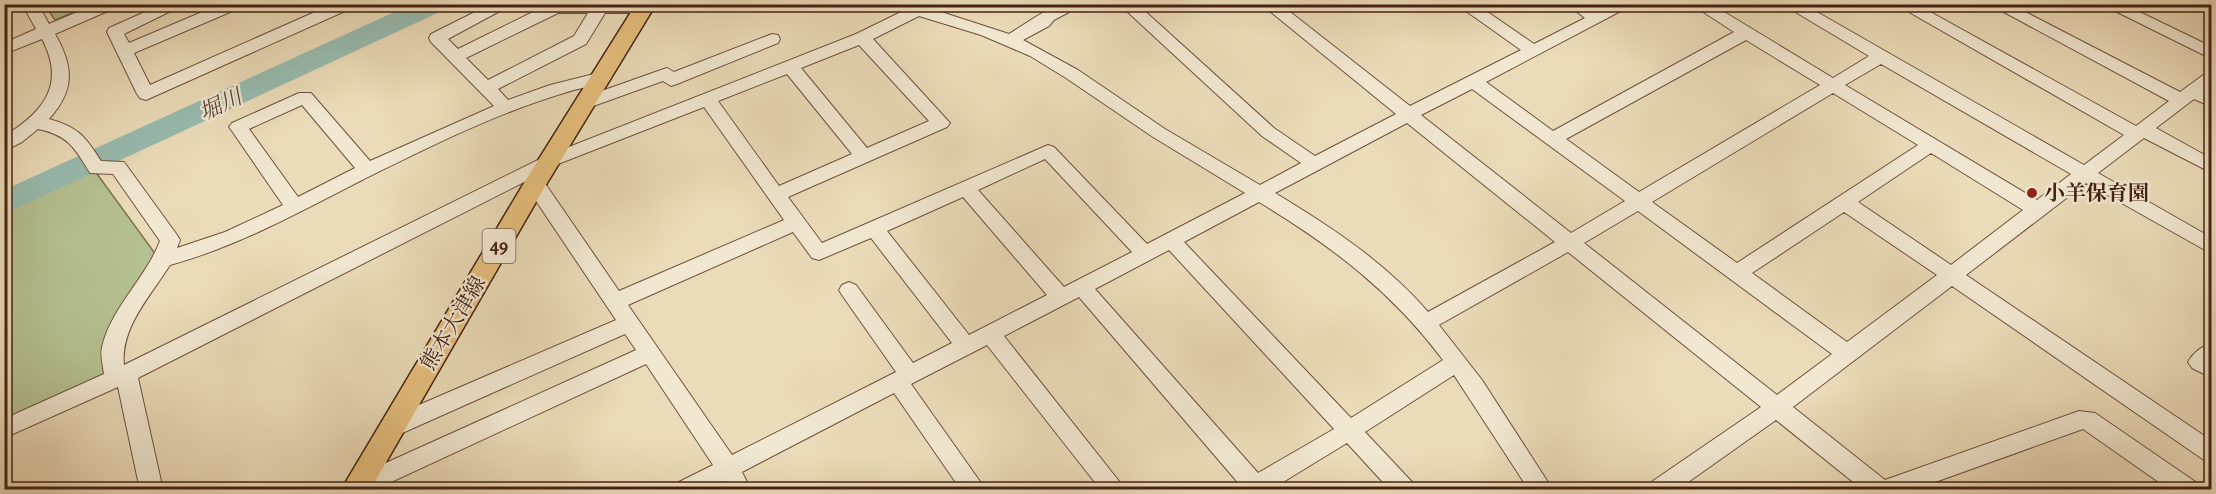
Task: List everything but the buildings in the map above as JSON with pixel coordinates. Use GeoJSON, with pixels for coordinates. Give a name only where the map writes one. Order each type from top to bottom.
{"type":"FeatureCollection","features":[{"type":"Feature","properties":{"kind":"main road","name":"熊本大津線"},"geometry":{"type":"LineString","coordinates":[[355,488],[535,184],[552,160],[645,6]]}},
{"type":"Feature","properties":{"kind":"street"},"geometry":{"type":"LineString","coordinates":[[4,145],[36,123],[61,86],[62,73],[59,58],[30,4]]}},
{"type":"Feature","properties":{"kind":"street"},"geometry":{"type":"LineString","coordinates":[[4,49],[111,4]]}},
{"type":"Feature","properties":{"kind":"street"},"geometry":{"type":"LineString","coordinates":[[177,4],[115,32],[146,94],[348,4]]}},
{"type":"Feature","properties":{"kind":"street"},"geometry":{"type":"LineString","coordinates":[[125,51],[236,4]]}},
{"type":"Feature","properties":{"kind":"street"},"geometry":{"type":"LineString","coordinates":[[505,4],[436,38],[506,108]]}},
{"type":"Feature","properties":{"kind":"street"},"geometry":{"type":"LineString","coordinates":[[896,4],[925,8],[969,24],[1010,40],[1073,73],[1159,132],[1261,193],[1350,252],[1397,292],[1425,323],[1456,363],[1542,489]]}},
{"type":"Feature","properties":{"kind":"street"},"geometry":{"type":"LineString","coordinates":[[1010,40],[1043,22],[1048,16],[1076,4]]}},
{"type":"Feature","properties":{"kind":"street"},"geometry":{"type":"LineString","coordinates":[[1127,4],[1268,132],[1314,164]]}},
{"type":"Feature","properties":{"kind":"street"},"geometry":{"type":"LineString","coordinates":[[1273,8],[1294,4]]}},
{"type":"Feature","properties":{"kind":"street"},"geometry":{"type":"LineString","coordinates":[[1464,4],[1533,51]]}},
{"type":"Feature","properties":{"kind":"street"},"geometry":{"type":"LineString","coordinates":[[1575,4],[1597,19]]}},
{"type":"Feature","properties":{"kind":"street"},"geometry":{"type":"LineString","coordinates":[[685,489],[1172,241],[1409,114],[1626,4]]}},
{"type":"Feature","properties":{"kind":"street"},"geometry":{"type":"LineString","coordinates":[[1699,4],[2038,210]]}},
{"type":"Feature","properties":{"kind":"street"},"geometry":{"type":"LineString","coordinates":[[1790,4],[2211,247]]}},
{"type":"Feature","properties":{"kind":"street"},"geometry":{"type":"LineString","coordinates":[[1903,4],[2140,132],[2211,166]]}},
{"type":"Feature","properties":{"kind":"street"},"geometry":{"type":"LineString","coordinates":[[1997,4],[2187,96],[2211,101]]}},
{"type":"Feature","properties":{"kind":"street"},"geometry":{"type":"LineString","coordinates":[[2109,4],[2211,54]]}},
{"type":"Feature","properties":{"kind":"street"},"geometry":{"type":"LineString","coordinates":[[486,88],[580,40],[602,6]]}},
{"type":"Feature","properties":{"kind":"street"},"geometry":{"type":"LineString","coordinates":[[455,57],[555,8],[645,6]]}},
{"type":"Feature","properties":{"kind":"street"},"geometry":{"type":"LineString","coordinates":[[4,429],[120,377],[552,160],[862,38],[925,8]]}},
{"type":"Feature","properties":{"kind":"street"},"geometry":{"type":"LineString","coordinates":[[1273,8],[1776,408],[1883,489],[2079,420],[2087,420],[2189,489]]}},
{"type":"Feature","properties":{"kind":"street"},"geometry":{"type":"LineString","coordinates":[[1552,139],[1745,33]]}},
{"type":"Feature","properties":{"kind":"street"},"geometry":{"type":"LineString","coordinates":[[775,195],[941,123],[862,38]]}},
{"type":"Feature","properties":{"kind":"street"},"geometry":{"type":"LineString","coordinates":[[585,103],[667,74],[671,80],[772,39]]}},
{"type":"Feature","properties":{"kind":"street"},"geometry":{"type":"LineString","coordinates":[[1425,323],[1569,243],[1880,57]]}},
{"type":"Feature","properties":{"kind":"street"},"geometry":{"type":"LineString","coordinates":[[790,66],[863,156]]}},
{"type":"Feature","properties":{"kind":"street"},"geometry":{"type":"LineString","coordinates":[[1658,489],[1776,408],[2086,174],[2211,76]]}},
{"type":"Feature","properties":{"kind":"street"},"geometry":{"type":"LineString","coordinates":[[163,259],[198,251],[235,237],[367,170],[506,108],[571,83],[602,78]]}},
{"type":"Feature","properties":{"kind":"street"},"geometry":{"type":"LineString","coordinates":[[1473,81],[1848,354]]}},
{"type":"Feature","properties":{"kind":"street"},"geometry":{"type":"LineString","coordinates":[[295,208],[238,127],[305,98],[367,170]]}},
{"type":"Feature","properties":{"kind":"street"},"geometry":{"type":"LineString","coordinates":[[707,98],[819,253],[1048,151],[1146,254]]}},
{"type":"Feature","properties":{"kind":"street"},"geometry":{"type":"LineString","coordinates":[[36,123],[55,126],[75,135],[96,168],[118,167],[170,240],[163,259],[118,330],[112,349],[152,489]]}},
{"type":"Feature","properties":{"kind":"street"},"geometry":{"type":"LineString","coordinates":[[1737,273],[1931,145]]}},
{"type":"Feature","properties":{"kind":"street"},"geometry":{"type":"LineString","coordinates":[[535,184],[740,489]]}},
{"type":"Feature","properties":{"kind":"street"},"geometry":{"type":"LineString","coordinates":[[966,188],[1061,297]]}},
{"type":"Feature","properties":{"kind":"street"},"geometry":{"type":"LineString","coordinates":[[1844,202],[2211,453]]}},
{"type":"Feature","properties":{"kind":"street"},"geometry":{"type":"LineString","coordinates":[[614,302],[796,223]]}},
{"type":"Feature","properties":{"kind":"street"},"geometry":{"type":"LineString","coordinates":[[874,228],[966,346]]}},
{"type":"Feature","properties":{"kind":"street"},"geometry":{"type":"LineString","coordinates":[[1172,241],[1405,489]]}},
{"type":"Feature","properties":{"kind":"street"},"geometry":{"type":"LineString","coordinates":[[1081,286],[1254,488],[1456,363]]}},
{"type":"Feature","properties":{"kind":"street"},"geometry":{"type":"LineString","coordinates":[[849,290],[975,489]]}},
{"type":"Feature","properties":{"kind":"street"},"geometry":{"type":"LineString","coordinates":[[392,427],[629,323]]}},
{"type":"Feature","properties":{"kind":"street"},"geometry":{"type":"LineString","coordinates":[[990,333],[1114,489]]}},
{"type":"Feature","properties":{"kind":"street"},"geometry":{"type":"LineString","coordinates":[[2211,351],[2199,362],[2211,370]]}},
{"type":"Feature","properties":{"kind":"street"},"geometry":{"type":"LineString","coordinates":[[355,488],[649,353]]}},
{"type":"Feature","properties":{"kind":"green space"},"geometry":{"type":"Polygon","coordinates":[[[45,5],[92,5],[55,20],[45,5]]]}},
{"type":"Feature","properties":{"kind":"green space"},"geometry":{"type":"Polygon","coordinates":[[[92,167],[159,259],[115,330],[110,378],[5,425],[5,210],[92,167]]]}},
{"type":"Feature","properties":{"kind":"waterway","name":"堀川"},"geometry":{"type":"LineString","coordinates":[[4,203],[227,98],[435,4]]}},
{"type":"Feature","properties":{"kind":"place","name":"小羊保育園"},"geometry":{"type":"Point","coordinates":[2032,193]}}]}
